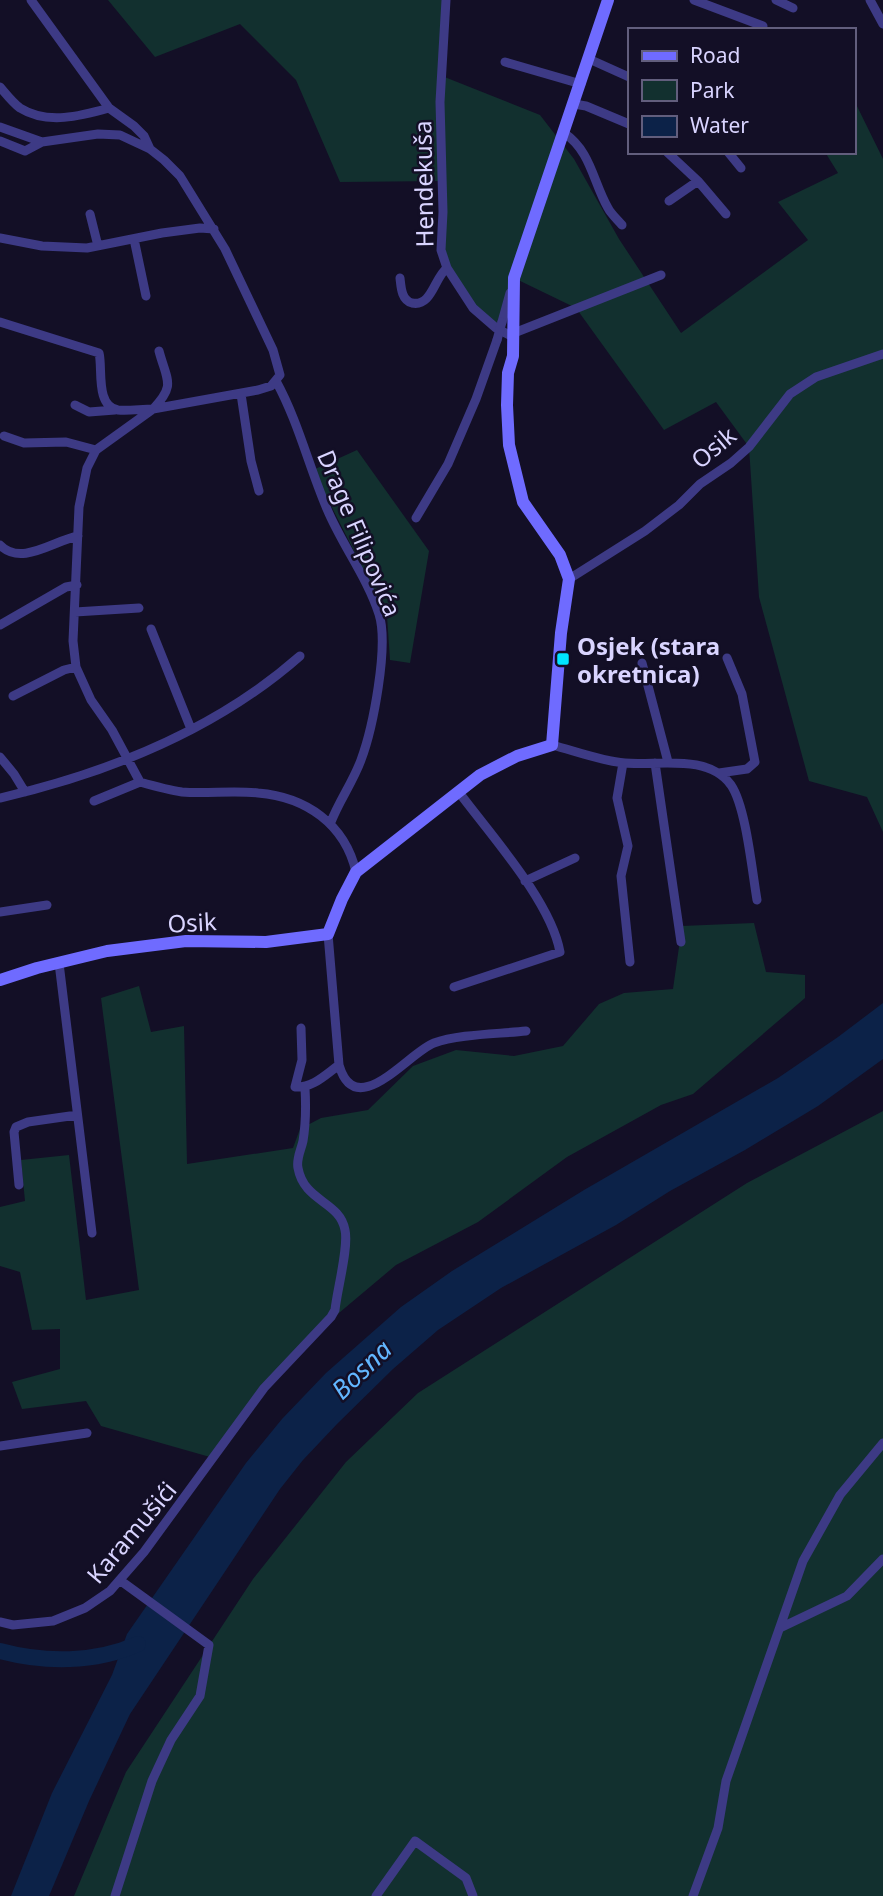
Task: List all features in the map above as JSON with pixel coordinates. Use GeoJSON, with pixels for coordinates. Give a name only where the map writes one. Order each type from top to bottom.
{"type":"FeatureCollection","features":[{"type":"Feature","properties":{"kind":"main road"},"geometry":{"type":"LineString","coordinates":[[328,934],[356,873],[458,791],[498,765],[552,745],[561,633],[569,579],[560,555],[523,502],[509,445],[507,405],[514,335],[514,278],[608,0]]}},
{"type":"Feature","properties":{"kind":"main road","name":"Osik"},"geometry":{"type":"LineString","coordinates":[[0,980],[107,951],[186,942],[266,942],[328,934]]}},
{"type":"Feature","properties":{"kind":"street","name":"Drage Filipovića"},"geometry":{"type":"LineString","coordinates":[[31,0],[109,108],[134,126],[144,136],[150,149]]}},
{"type":"Feature","properties":{"kind":"street","name":"Hendekuša"},"geometry":{"type":"LineString","coordinates":[[446,0],[440,102],[443,212],[441,250],[447,268],[473,308],[496,328],[514,335]]}},
{"type":"Feature","properties":{"kind":"street"},"geometry":{"type":"LineString","coordinates":[[694,0],[763,26]]}},
{"type":"Feature","properties":{"kind":"street"},"geometry":{"type":"LineString","coordinates":[[776,0],[793,8]]}},
{"type":"Feature","properties":{"kind":"street"},"geometry":{"type":"LineString","coordinates":[[870,0],[883,24]]}},
{"type":"Feature","properties":{"kind":"street"},"geometry":{"type":"LineString","coordinates":[[589,59],[628,77]]}},
{"type":"Feature","properties":{"kind":"street"},"geometry":{"type":"LineString","coordinates":[[506,62],[580,84]]}},
{"type":"Feature","properties":{"kind":"street"},"geometry":{"type":"LineString","coordinates":[[0,88],[19,107],[43,116],[66,118],[109,108]]}},
{"type":"Feature","properties":{"kind":"street"},"geometry":{"type":"LineString","coordinates":[[574,104],[586,106],[628,124]]}},
{"type":"Feature","properties":{"kind":"street","name":"Drage Filipovića"},"geometry":{"type":"LineString","coordinates":[[0,127],[42,142]]}},
{"type":"Feature","properties":{"kind":"street"},"geometry":{"type":"LineString","coordinates":[[564,133],[577,142],[608,209],[622,225]]}},
{"type":"Feature","properties":{"kind":"street","name":"Drage Filipovića"},"geometry":{"type":"LineString","coordinates":[[0,141],[25,151],[42,142],[98,134],[120,135],[150,149],[180,176],[214,229],[236,271],[273,350],[280,375],[276,381],[290,406],[310,471],[379,615],[383,647],[361,760],[331,822]]}},
{"type":"Feature","properties":{"kind":"street"},"geometry":{"type":"LineString","coordinates":[[669,154],[698,181],[726,214]]}},
{"type":"Feature","properties":{"kind":"street"},"geometry":{"type":"LineString","coordinates":[[730,154],[741,168]]}},
{"type":"Feature","properties":{"kind":"street"},"geometry":{"type":"LineString","coordinates":[[669,201],[698,181]]}},
{"type":"Feature","properties":{"kind":"street"},"geometry":{"type":"LineString","coordinates":[[90,214],[98,246]]}},
{"type":"Feature","properties":{"kind":"street"},"geometry":{"type":"LineString","coordinates":[[0,238],[42,246],[87,248],[200,228],[214,229]]}},
{"type":"Feature","properties":{"kind":"street"},"geometry":{"type":"LineString","coordinates":[[134,239],[146,296]]}},
{"type":"Feature","properties":{"kind":"street"},"geometry":{"type":"LineString","coordinates":[[400,278],[401,292],[405,298],[412,303],[421,302],[430,295],[447,268]]}},
{"type":"Feature","properties":{"kind":"street"},"geometry":{"type":"LineString","coordinates":[[514,335],[661,275]]}},
{"type":"Feature","properties":{"kind":"street"},"geometry":{"type":"LineString","coordinates":[[416,518],[448,464],[476,399],[497,340],[514,278]]}},
{"type":"Feature","properties":{"kind":"street"},"geometry":{"type":"LineString","coordinates":[[0,322],[99,353],[103,392],[116,410]]}},
{"type":"Feature","properties":{"kind":"street"},"geometry":{"type":"LineString","coordinates":[[140,782],[129,759],[91,700],[76,667],[73,641],[79,507],[83,481],[96,450],[153,409],[168,391],[159,351]]}},
{"type":"Feature","properties":{"kind":"street","name":"Osik"},"geometry":{"type":"LineString","coordinates":[[569,579],[645,531],[679,505],[700,484],[732,463],[749,447],[790,394],[816,377],[883,354]]}},
{"type":"Feature","properties":{"kind":"street"},"geometry":{"type":"LineString","coordinates":[[75,405],[89,412],[153,409],[241,394],[271,386],[276,381]]}},
{"type":"Feature","properties":{"kind":"street"},"geometry":{"type":"LineString","coordinates":[[241,394],[251,461],[259,491]]}},
{"type":"Feature","properties":{"kind":"street"},"geometry":{"type":"LineString","coordinates":[[4,436],[24,443],[66,442],[96,450]]}},
{"type":"Feature","properties":{"kind":"street"},"geometry":{"type":"LineString","coordinates":[[0,545],[9,552],[39,551],[59,541],[78,536]]}},
{"type":"Feature","properties":{"kind":"street"},"geometry":{"type":"LineString","coordinates":[[0,625],[66,587],[77,585]]}},
{"type":"Feature","properties":{"kind":"street"},"geometry":{"type":"LineString","coordinates":[[75,612],[139,608]]}},
{"type":"Feature","properties":{"kind":"street"},"geometry":{"type":"LineString","coordinates":[[151,629],[191,729]]}},
{"type":"Feature","properties":{"kind":"street"},"geometry":{"type":"LineString","coordinates":[[0,798],[129,759],[191,729],[267,684],[300,656]]}},
{"type":"Feature","properties":{"kind":"street"},"geometry":{"type":"LineString","coordinates":[[552,745],[623,763],[668,762],[695,765],[719,773],[747,769],[755,762],[742,694],[727,658]]}},
{"type":"Feature","properties":{"kind":"street"},"geometry":{"type":"LineString","coordinates":[[642,663],[668,762]]}},
{"type":"Feature","properties":{"kind":"street"},"geometry":{"type":"LineString","coordinates":[[13,696],[64,670],[76,667]]}},
{"type":"Feature","properties":{"kind":"street"},"geometry":{"type":"LineString","coordinates":[[0,757],[25,792]]}},
{"type":"Feature","properties":{"kind":"street"},"geometry":{"type":"LineString","coordinates":[[623,763],[618,798],[628,846],[621,876],[630,962]]}},
{"type":"Feature","properties":{"kind":"street"},"geometry":{"type":"LineString","coordinates":[[655,763],[681,942]]}},
{"type":"Feature","properties":{"kind":"street"},"geometry":{"type":"LineString","coordinates":[[719,773],[731,786],[738,803],[747,836],[757,900]]}},
{"type":"Feature","properties":{"kind":"street"},"geometry":{"type":"LineString","coordinates":[[94,802],[140,782],[185,792],[259,793],[284,797],[331,822],[353,858],[356,873]]}},
{"type":"Feature","properties":{"kind":"street"},"geometry":{"type":"LineString","coordinates":[[454,988],[560,952],[554,927],[525,881],[458,791]]}},
{"type":"Feature","properties":{"kind":"street"},"geometry":{"type":"LineString","coordinates":[[525,881],[575,858]]}},
{"type":"Feature","properties":{"kind":"street"},"geometry":{"type":"LineString","coordinates":[[0,912],[47,905]]}},
{"type":"Feature","properties":{"kind":"street"},"geometry":{"type":"LineString","coordinates":[[328,934],[339,1065],[342,1076],[348,1083],[370,1086],[391,1076],[419,1051],[434,1043],[526,1031]]}},
{"type":"Feature","properties":{"kind":"street"},"geometry":{"type":"LineString","coordinates":[[59,963],[92,1233]]}},
{"type":"Feature","properties":{"kind":"street"},"geometry":{"type":"LineString","coordinates":[[301,1028],[302,1060],[295,1087],[305,1088],[339,1065]]}},
{"type":"Feature","properties":{"kind":"street","name":"Karamušići"},"geometry":{"type":"LineString","coordinates":[[0,1622],[13,1625],[53,1620],[98,1601],[121,1581],[205,1472],[264,1388],[335,1310],[345,1228],[334,1209],[311,1194],[298,1170],[306,1112],[305,1088]]}},
{"type":"Feature","properties":{"kind":"street"},"geometry":{"type":"LineString","coordinates":[[19,1185],[14,1132],[16,1127],[28,1122],[77,1115]]}},
{"type":"Feature","properties":{"kind":"street"},"geometry":{"type":"LineString","coordinates":[[0,1446],[87,1433]]}},
{"type":"Feature","properties":{"kind":"street"},"geometry":{"type":"LineString","coordinates":[[693,1896],[718,1828],[726,1781],[803,1561],[840,1495],[881,1448]]}},
{"type":"Feature","properties":{"kind":"street"},"geometry":{"type":"LineString","coordinates":[[780,1628],[847,1596],[883,1559]]}},
{"type":"Feature","properties":{"kind":"street"},"geometry":{"type":"LineString","coordinates":[[115,1896],[152,1782],[172,1740],[200,1696],[209,1644],[121,1581]]}},
{"type":"Feature","properties":{"kind":"street"},"geometry":{"type":"LineString","coordinates":[[376,1896],[415,1841],[466,1878],[473,1896]]}},
{"type":"Feature","properties":{"kind":"green space"},"geometry":{"type":"Polygon","coordinates":[[[108,0],[446,0],[442,76],[540,115],[574,159],[619,239],[681,333],[808,240],[778,202],[838,173],[826,154],[855,154],[855,102],[883,159],[883,832],[867,797],[809,781],[759,597],[749,447],[716,402],[664,430],[576,308],[514,278],[496,328],[473,308],[441,250],[442,181],[340,182],[296,80],[240,24],[155,57],[108,0]]]}},
{"type":"Feature","properties":{"kind":"green space"},"geometry":{"type":"Polygon","coordinates":[[[357,450],[429,551],[410,663],[390,660],[387,616],[313,470],[357,450]]]}},
{"type":"Feature","properties":{"kind":"green space"},"geometry":{"type":"Polygon","coordinates":[[[754,923],[766,972],[805,975],[805,998],[693,1094],[661,1105],[567,1157],[478,1222],[396,1265],[333,1318],[260,1389],[210,1457],[101,1426],[86,1401],[22,1409],[12,1382],[60,1369],[60,1329],[32,1330],[20,1272],[0,1266],[0,1207],[25,1201],[21,1160],[69,1155],[86,1300],[139,1290],[101,998],[139,986],[151,1032],[184,1026],[187,1164],[293,1148],[300,1129],[321,1118],[368,1110],[413,1066],[456,1050],[514,1056],[563,1046],[599,1004],[624,993],[673,989],[682,926],[754,923]]]}},
{"type":"Feature","properties":{"kind":"green space"},"geometry":{"type":"Polygon","coordinates":[[[883,1111],[883,1896],[74,1896],[126,1772],[253,1579],[346,1462],[418,1393],[747,1183],[883,1111]]]}},
{"type":"Feature","properties":{"kind":"water","name":"Bosna"},"geometry":{"type":"Polygon","coordinates":[[[883,1003],[883,1059],[818,1106],[616,1225],[501,1288],[438,1330],[393,1369],[337,1424],[280,1489],[130,1714],[49,1896],[11,1896],[52,1793],[112,1675],[127,1634],[246,1463],[282,1419],[326,1373],[401,1307],[452,1271],[584,1190],[778,1078],[883,1003]]]}},
{"type":"Feature","properties":{"kind":"waterway"},"geometry":{"type":"LineString","coordinates":[[0,1651],[34,1658],[70,1659],[105,1655],[138,1644]]}},
{"type":"Feature","properties":{"kind":"place","name":"Osjek (stara okretnica)"},"geometry":{"type":"Point","coordinates":[563,659]}}]}
